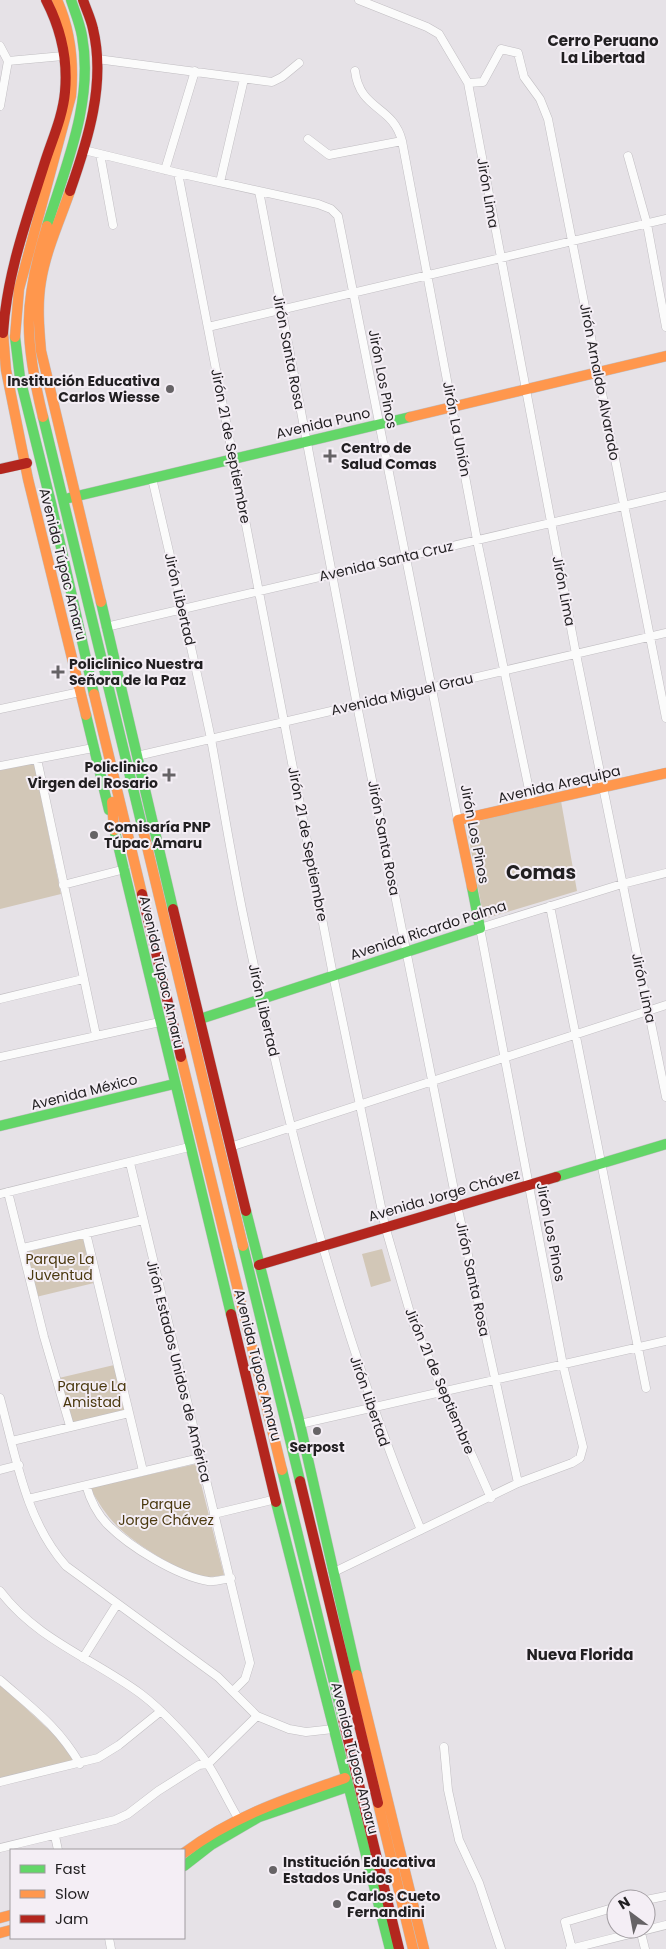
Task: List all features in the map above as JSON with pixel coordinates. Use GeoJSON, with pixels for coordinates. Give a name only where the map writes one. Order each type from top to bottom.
{"type":"FeatureCollection","features":[{"type":"Feature","properties":{"kind":"main road","name":"Avenida Túpac Amaru"},"geometry":{"type":"LineString","coordinates":[[46,0],[59,26],[63,56],[64,93],[60,113],[4,294],[4,357],[16,422],[27,462],[28,479],[93,748],[125,869],[189,1146],[212,1227],[244,1372],[346,1783],[390,1949]]}},
{"type":"Feature","properties":{"kind":"main road","name":"Avenida Túpac Amaru"},"geometry":{"type":"LineString","coordinates":[[57,0],[69,30],[73,60],[73,85],[69,110],[25,264],[16,312],[15,335],[20,378],[51,502],[100,723],[399,1949]]}},
{"type":"Feature","properties":{"kind":"main road","name":"Avenida Túpac Amaru"},"geometry":{"type":"LineString","coordinates":[[71,0],[80,21],[85,44],[85,92],[73,143],[36,264],[27,311],[29,353],[33,376],[413,1949]]}},
{"type":"Feature","properties":{"kind":"main road","name":"Avenida Túpac Amaru"},"geometry":{"type":"LineString","coordinates":[[85,1],[94,37],[97,59],[94,105],[84,150],[45,264],[39,288],[41,351],[230,1147],[300,1424],[424,1949]]}},
{"type":"Feature","properties":{"kind":"main road","name":"Avenida Puno"},"geometry":{"type":"LineString","coordinates":[[51,502],[666,356]]}},
{"type":"Feature","properties":{"kind":"main road"},"geometry":{"type":"LineString","coordinates":[[0,468],[27,462]]}},
{"type":"Feature","properties":{"kind":"main road"},"geometry":{"type":"LineString","coordinates":[[100,723],[98,731],[113,808],[114,830]]}},
{"type":"Feature","properties":{"kind":"main road","name":"Avenida Arequipa"},"geometry":{"type":"LineString","coordinates":[[458,820],[666,774]]}},
{"type":"Feature","properties":{"kind":"main road","name":"Jirón Los Pinos"},"geometry":{"type":"LineString","coordinates":[[458,820],[480,928]]}},
{"type":"Feature","properties":{"kind":"main road","name":"Avenida Ricardo Palma"},"geometry":{"type":"LineString","coordinates":[[200,1020],[406,950],[480,928]]}},
{"type":"Feature","properties":{"kind":"main road","name":"Avenida México"},"geometry":{"type":"LineString","coordinates":[[0,1126],[174,1084]]}},
{"type":"Feature","properties":{"kind":"main road","name":"Avenida Jorge Chávez"},"geometry":{"type":"LineString","coordinates":[[259,1265],[666,1144]]}},
{"type":"Feature","properties":{"kind":"main road"},"geometry":{"type":"LineString","coordinates":[[185,1852],[240,1822],[259,1817],[346,1783]]}},
{"type":"Feature","properties":{"kind":"main road"},"geometry":{"type":"LineString","coordinates":[[185,1865],[240,1822]]}},
{"type":"Feature","properties":{"kind":"street"},"geometry":{"type":"LineString","coordinates":[[359,0],[427,27],[439,34],[468,83]]}},
{"type":"Feature","properties":{"kind":"street"},"geometry":{"type":"LineString","coordinates":[[0,46],[8,61],[0,106]]}},
{"type":"Feature","properties":{"kind":"street","name":"Jirón Arnaldo Alvarado"},"geometry":{"type":"LineString","coordinates":[[468,83],[483,82],[501,49],[518,52],[524,77],[540,99],[548,119],[574,241],[666,718]]}},
{"type":"Feature","properties":{"kind":"street"},"geometry":{"type":"LineString","coordinates":[[8,61],[63,56]]}},
{"type":"Feature","properties":{"kind":"street"},"geometry":{"type":"LineString","coordinates":[[97,59],[272,82],[299,63]]}},
{"type":"Feature","properties":{"kind":"street"},"geometry":{"type":"LineString","coordinates":[[165,170],[194,71]]}},
{"type":"Feature","properties":{"kind":"street","name":"Jirón La Unión"},"geometry":{"type":"LineString","coordinates":[[355,71],[359,91],[365,99],[390,118],[397,126],[402,141],[477,540],[532,804]]}},
{"type":"Feature","properties":{"kind":"street"},"geometry":{"type":"LineString","coordinates":[[220,182],[244,79]]}},
{"type":"Feature","properties":{"kind":"street","name":"Jirón Lima"},"geometry":{"type":"LineString","coordinates":[[468,83],[576,654],[666,1097]]}},
{"type":"Feature","properties":{"kind":"street"},"geometry":{"type":"LineString","coordinates":[[308,140],[329,155],[402,141]]}},
{"type":"Feature","properties":{"kind":"street"},"geometry":{"type":"LineString","coordinates":[[84,150],[259,191]]}},
{"type":"Feature","properties":{"kind":"street"},"geometry":{"type":"LineString","coordinates":[[100,154],[113,225]]}},
{"type":"Feature","properties":{"kind":"street"},"geometry":{"type":"LineString","coordinates":[[628,156],[646,224],[666,326]]}},
{"type":"Feature","properties":{"kind":"street","name":"Jirón 21 de Septiembre"},"geometry":{"type":"LineString","coordinates":[[178,173],[333,975],[385,1226],[413,1323],[491,1498]]}},
{"type":"Feature","properties":{"kind":"street","name":"Jirón Los Pinos"},"geometry":{"type":"LineString","coordinates":[[259,191],[318,204],[331,209],[338,216],[430,688],[458,820]]}},
{"type":"Feature","properties":{"kind":"street","name":"Jirón Santa Rosa"},"geometry":{"type":"LineString","coordinates":[[259,191],[280,310],[334,574],[357,705],[457,1205],[518,1483]]}},
{"type":"Feature","properties":{"kind":"street"},"geometry":{"type":"LineString","coordinates":[[208,328],[666,219]]}},
{"type":"Feature","properties":{"kind":"street","name":"Jirón Libertad"},"geometry":{"type":"LineString","coordinates":[[152,478],[210,739],[243,915],[290,1128],[341,1314],[372,1408],[421,1530]]}},
{"type":"Feature","properties":{"kind":"street","name":"Avenida Santa Cruz"},"geometry":{"type":"LineString","coordinates":[[106,627],[666,496]]}},
{"type":"Feature","properties":{"kind":"street","name":"Avenida Miguel Grau"},"geometry":{"type":"LineString","coordinates":[[138,756],[666,633]]}},
{"type":"Feature","properties":{"kind":"street"},"geometry":{"type":"LineString","coordinates":[[0,710],[80,692]]}},
{"type":"Feature","properties":{"kind":"street"},"geometry":{"type":"LineString","coordinates":[[0,766],[93,748]]}},
{"type":"Feature","properties":{"kind":"street"},"geometry":{"type":"LineString","coordinates":[[37,759],[96,1035]]}},
{"type":"Feature","properties":{"kind":"street"},"geometry":{"type":"LineString","coordinates":[[63,885],[125,869]]}},
{"type":"Feature","properties":{"kind":"street","name":"Avenida Ricardo Palma"},"geometry":{"type":"LineString","coordinates":[[480,928],[622,884],[666,873]]}},
{"type":"Feature","properties":{"kind":"street"},"geometry":{"type":"LineString","coordinates":[[550,906],[646,1388]]}},
{"type":"Feature","properties":{"kind":"street","name":"Jirón Los Pinos"},"geometry":{"type":"LineString","coordinates":[[480,928],[503,1058],[563,1365],[583,1447],[580,1458],[572,1463],[518,1483]]}},
{"type":"Feature","properties":{"kind":"street"},"geometry":{"type":"LineString","coordinates":[[0,999],[83,979]]}},
{"type":"Feature","properties":{"kind":"street"},"geometry":{"type":"LineString","coordinates":[[230,1147],[666,1005]]}},
{"type":"Feature","properties":{"kind":"street"},"geometry":{"type":"LineString","coordinates":[[0,1057],[160,1022]]}},
{"type":"Feature","properties":{"kind":"street"},"geometry":{"type":"LineString","coordinates":[[70,1426],[44,1337],[23,1248],[4,1193],[130,1163],[189,1146]]}},
{"type":"Feature","properties":{"kind":"street","name":"Jirón Estados Unidos de América"},"geometry":{"type":"LineString","coordinates":[[130,1163],[250,1663],[250,1669],[245,1679],[233,1691]]}},
{"type":"Feature","properties":{"kind":"street"},"geometry":{"type":"LineString","coordinates":[[23,1248],[143,1220]]}},
{"type":"Feature","properties":{"kind":"street"},"geometry":{"type":"LineString","coordinates":[[86,1233],[143,1471]]}},
{"type":"Feature","properties":{"kind":"street"},"geometry":{"type":"LineString","coordinates":[[300,1424],[666,1341]]}},
{"type":"Feature","properties":{"kind":"street"},"geometry":{"type":"LineString","coordinates":[[0,1398],[33,1515],[49,1548],[66,1566],[196,1659],[233,1691],[256,1716],[289,1729],[306,1732],[333,1729]]}},
{"type":"Feature","properties":{"kind":"street"},"geometry":{"type":"LineString","coordinates":[[12,1440],[129,1413]]}},
{"type":"Feature","properties":{"kind":"street"},"geometry":{"type":"LineString","coordinates":[[28,1499],[200,1458]]}},
{"type":"Feature","properties":{"kind":"street"},"geometry":{"type":"LineString","coordinates":[[0,1470],[18,1465]]}},
{"type":"Feature","properties":{"kind":"street"},"geometry":{"type":"LineString","coordinates":[[334,1572],[491,1498],[518,1483]]}},
{"type":"Feature","properties":{"kind":"street"},"geometry":{"type":"LineString","coordinates":[[86,1485],[89,1497],[107,1524],[135,1545],[174,1570],[194,1578],[210,1581],[231,1578]]}},
{"type":"Feature","properties":{"kind":"street"},"geometry":{"type":"LineString","coordinates":[[214,1514],[276,1500]]}},
{"type":"Feature","properties":{"kind":"street"},"geometry":{"type":"LineString","coordinates":[[0,1591],[23,1616],[48,1638],[124,1683],[161,1711],[208,1764],[240,1822]]}},
{"type":"Feature","properties":{"kind":"street"},"geometry":{"type":"LineString","coordinates":[[83,1658],[117,1604]]}},
{"type":"Feature","properties":{"kind":"street"},"geometry":{"type":"LineString","coordinates":[[0,1680],[52,1723],[68,1742],[80,1764]]}},
{"type":"Feature","properties":{"kind":"street"},"geometry":{"type":"LineString","coordinates":[[0,1782],[80,1764],[98,1758],[119,1745],[161,1711]]}},
{"type":"Feature","properties":{"kind":"street"},"geometry":{"type":"LineString","coordinates":[[0,1848],[54,1836],[128,1814],[170,1783],[199,1765],[208,1764],[256,1716]]}},
{"type":"Feature","properties":{"kind":"street"},"geometry":{"type":"LineString","coordinates":[[444,1747],[448,1790],[459,1840],[479,1883],[501,1949]]}},
{"type":"Feature","properties":{"kind":"street"},"geometry":{"type":"LineString","coordinates":[[54,1836],[58,1849]]}},
{"type":"Feature","properties":{"kind":"street"},"geometry":{"type":"LineString","coordinates":[[606,1910],[565,1922],[572,1949],[608,1939]]}},
{"type":"Feature","properties":{"kind":"green space"},"geometry":{"type":"Polygon","coordinates":[[[34,763],[61,894],[0,909],[0,768],[34,763]]]}},
{"type":"Feature","properties":{"kind":"green space"},"geometry":{"type":"Polygon","coordinates":[[[561,801],[577,891],[484,919],[466,824],[561,801]]]}},
{"type":"Feature","properties":{"kind":"green space","name":"Parque La Juventud"},"geometry":{"type":"Polygon","coordinates":[[[83,1238],[94,1283],[36,1297],[26,1252],[83,1238]]]}},
{"type":"Feature","properties":{"kind":"green space"},"geometry":{"type":"Polygon","coordinates":[[[382,1249],[391,1281],[371,1287],[362,1254],[382,1249]]]}},
{"type":"Feature","properties":{"kind":"green space","name":"Parque La Amistad"},"geometry":{"type":"Polygon","coordinates":[[[114,1365],[125,1411],[72,1423],[59,1378],[114,1365]]]}},
{"type":"Feature","properties":{"kind":"green space","name":"Parque Jorge Chávez"},"geometry":{"type":"Polygon","coordinates":[[[196,1464],[224,1575],[215,1577],[186,1571],[147,1550],[113,1522],[90,1488],[196,1464]]]}},
{"type":"Feature","properties":{"kind":"green space"},"geometry":{"type":"Polygon","coordinates":[[[0,1684],[63,1743],[75,1761],[0,1779],[0,1684]]]}},
{"type":"Feature","properties":{"kind":"traffic: fast"},"geometry":{"type":"LineString","coordinates":[[47,226],[70,156],[81,109],[84,85],[85,60],[82,36],[71,0]]}},
{"type":"Feature","properties":{"kind":"traffic: fast"},"geometry":{"type":"LineString","coordinates":[[15,337],[20,378],[51,503],[94,694]]}},
{"type":"Feature","properties":{"kind":"traffic: fast"},"geometry":{"type":"LineString","coordinates":[[43,417],[144,834]]}},
{"type":"Feature","properties":{"kind":"traffic: fast"},"geometry":{"type":"LineString","coordinates":[[69,498],[410,417]]}},
{"type":"Feature","properties":{"kind":"traffic: fast"},"geometry":{"type":"LineString","coordinates":[[101,602],[173,909]]}},
{"type":"Feature","properties":{"kind":"traffic: fast"},"geometry":{"type":"LineString","coordinates":[[86,715],[109,810]]}},
{"type":"Feature","properties":{"kind":"traffic: fast"},"geometry":{"type":"LineString","coordinates":[[113,824],[231,1314]]}},
{"type":"Feature","properties":{"kind":"traffic: fast"},"geometry":{"type":"LineString","coordinates":[[200,1019],[480,928],[472,887]]}},
{"type":"Feature","properties":{"kind":"traffic: fast"},"geometry":{"type":"LineString","coordinates":[[0,1126],[174,1084]]}},
{"type":"Feature","properties":{"kind":"traffic: fast"},"geometry":{"type":"LineString","coordinates":[[556,1177],[666,1144]]}},
{"type":"Feature","properties":{"kind":"traffic: fast"},"geometry":{"type":"LineString","coordinates":[[246,1211],[300,1424],[357,1675]]}},
{"type":"Feature","properties":{"kind":"traffic: fast"},"geometry":{"type":"LineString","coordinates":[[243,1246],[300,1481]]}},
{"type":"Feature","properties":{"kind":"traffic: fast"},"geometry":{"type":"LineString","coordinates":[[282,1470],[343,1719]]}},
{"type":"Feature","properties":{"kind":"traffic: fast"},"geometry":{"type":"LineString","coordinates":[[276,1502],[390,1949]]}},
{"type":"Feature","properties":{"kind":"traffic: fast"},"geometry":{"type":"LineString","coordinates":[[185,1865],[211,1845],[259,1817],[347,1787]]}},
{"type":"Feature","properties":{"kind":"traffic: slow"},"geometry":{"type":"LineString","coordinates":[[15,337],[19,289],[71,96],[72,71],[70,47],[66,23],[57,0]]}},
{"type":"Feature","properties":{"kind":"traffic: slow"},"geometry":{"type":"LineString","coordinates":[[70,191],[43,269],[39,298],[41,351],[101,602]]}},
{"type":"Feature","properties":{"kind":"traffic: slow"},"geometry":{"type":"LineString","coordinates":[[43,417],[32,365],[29,321],[34,277],[47,226]]}},
{"type":"Feature","properties":{"kind":"traffic: slow"},"geometry":{"type":"LineString","coordinates":[[3,333],[6,370],[28,479],[86,715]]}},
{"type":"Feature","properties":{"kind":"traffic: slow"},"geometry":{"type":"LineString","coordinates":[[410,417],[666,356]]}},
{"type":"Feature","properties":{"kind":"traffic: slow"},"geometry":{"type":"LineString","coordinates":[[94,694],[142,894]]}},
{"type":"Feature","properties":{"kind":"traffic: slow"},"geometry":{"type":"LineString","coordinates":[[472,887],[458,820],[666,773]]}},
{"type":"Feature","properties":{"kind":"traffic: slow"},"geometry":{"type":"LineString","coordinates":[[112,802],[114,830]]}},
{"type":"Feature","properties":{"kind":"traffic: slow"},"geometry":{"type":"LineString","coordinates":[[144,834],[243,1246]]}},
{"type":"Feature","properties":{"kind":"traffic: slow"},"geometry":{"type":"LineString","coordinates":[[181,1057],[282,1470]]}},
{"type":"Feature","properties":{"kind":"traffic: slow"},"geometry":{"type":"LineString","coordinates":[[357,1675],[424,1949]]}},
{"type":"Feature","properties":{"kind":"traffic: slow"},"geometry":{"type":"LineString","coordinates":[[185,1852],[241,1818],[345,1778]]}},
{"type":"Feature","properties":{"kind":"traffic: slow"},"geometry":{"type":"LineString","coordinates":[[378,1803],[413,1949]]}},
{"type":"Feature","properties":{"kind":"traffic: slow"},"geometry":{"type":"LineString","coordinates":[[0,1918],[10,1915]]}},
{"type":"Feature","properties":{"kind":"traffic: slow"},"geometry":{"type":"LineString","coordinates":[[0,1933],[10,1930]]}},
{"type":"Feature","properties":{"kind":"traffic: jam"},"geometry":{"type":"LineString","coordinates":[[3,333],[13,268],[64,101],[66,80],[64,56],[56,22],[46,0]]}},
{"type":"Feature","properties":{"kind":"traffic: jam"},"geometry":{"type":"LineString","coordinates":[[70,191],[89,132],[96,91],[96,49],[92,25],[83,0]]}},
{"type":"Feature","properties":{"kind":"traffic: jam"},"geometry":{"type":"LineString","coordinates":[[0,469],[27,463]]}},
{"type":"Feature","properties":{"kind":"traffic: jam"},"geometry":{"type":"LineString","coordinates":[[142,894],[181,1057]]}},
{"type":"Feature","properties":{"kind":"traffic: jam"},"geometry":{"type":"LineString","coordinates":[[173,909],[246,1211]]}},
{"type":"Feature","properties":{"kind":"traffic: jam"},"geometry":{"type":"LineString","coordinates":[[259,1265],[556,1177]]}},
{"type":"Feature","properties":{"kind":"traffic: jam"},"geometry":{"type":"LineString","coordinates":[[231,1314],[276,1502]]}},
{"type":"Feature","properties":{"kind":"traffic: jam"},"geometry":{"type":"LineString","coordinates":[[300,1481],[378,1803]]}},
{"type":"Feature","properties":{"kind":"traffic: jam"},"geometry":{"type":"LineString","coordinates":[[343,1719],[399,1949]]}},
{"type":"Feature","properties":{"kind":"place","name":"Institución Educativa Carlos Wiesse"},"geometry":{"type":"Point","coordinates":[170,389]}},
{"type":"Feature","properties":{"kind":"place","name":"Centro de Salud Comas"},"geometry":{"type":"Point","coordinates":[330,456]}},
{"type":"Feature","properties":{"kind":"place","name":"Policlinico Nuestra Señora de la Paz"},"geometry":{"type":"Point","coordinates":[58,672]}},
{"type":"Feature","properties":{"kind":"place","name":"Policlinico Virgen del Rosario"},"geometry":{"type":"Point","coordinates":[169,775]}},
{"type":"Feature","properties":{"kind":"place","name":"Comisaría PNP Túpac Amaru"},"geometry":{"type":"Point","coordinates":[94,835]}},
{"type":"Feature","properties":{"kind":"place","name":"Serpost"},"geometry":{"type":"Point","coordinates":[317,1431]}},
{"type":"Feature","properties":{"kind":"place","name":"Institución Educativa Estados Unidos"},"geometry":{"type":"Point","coordinates":[273,1870]}},
{"type":"Feature","properties":{"kind":"place","name":"Carlos Cueto Fernandini"},"geometry":{"type":"Point","coordinates":[337,1904]}},
{"type":"Feature","properties":{"kind":"district","name":"Cerro Peruano La Libertad"},"geometry":{"type":"Point","coordinates":[603,50]}},
{"type":"Feature","properties":{"kind":"district","name":"Comas"},"geometry":{"type":"Point","coordinates":[541,872]}},
{"type":"Feature","properties":{"kind":"district","name":"Nueva Florida"},"geometry":{"type":"Point","coordinates":[580,1655]}}]}
